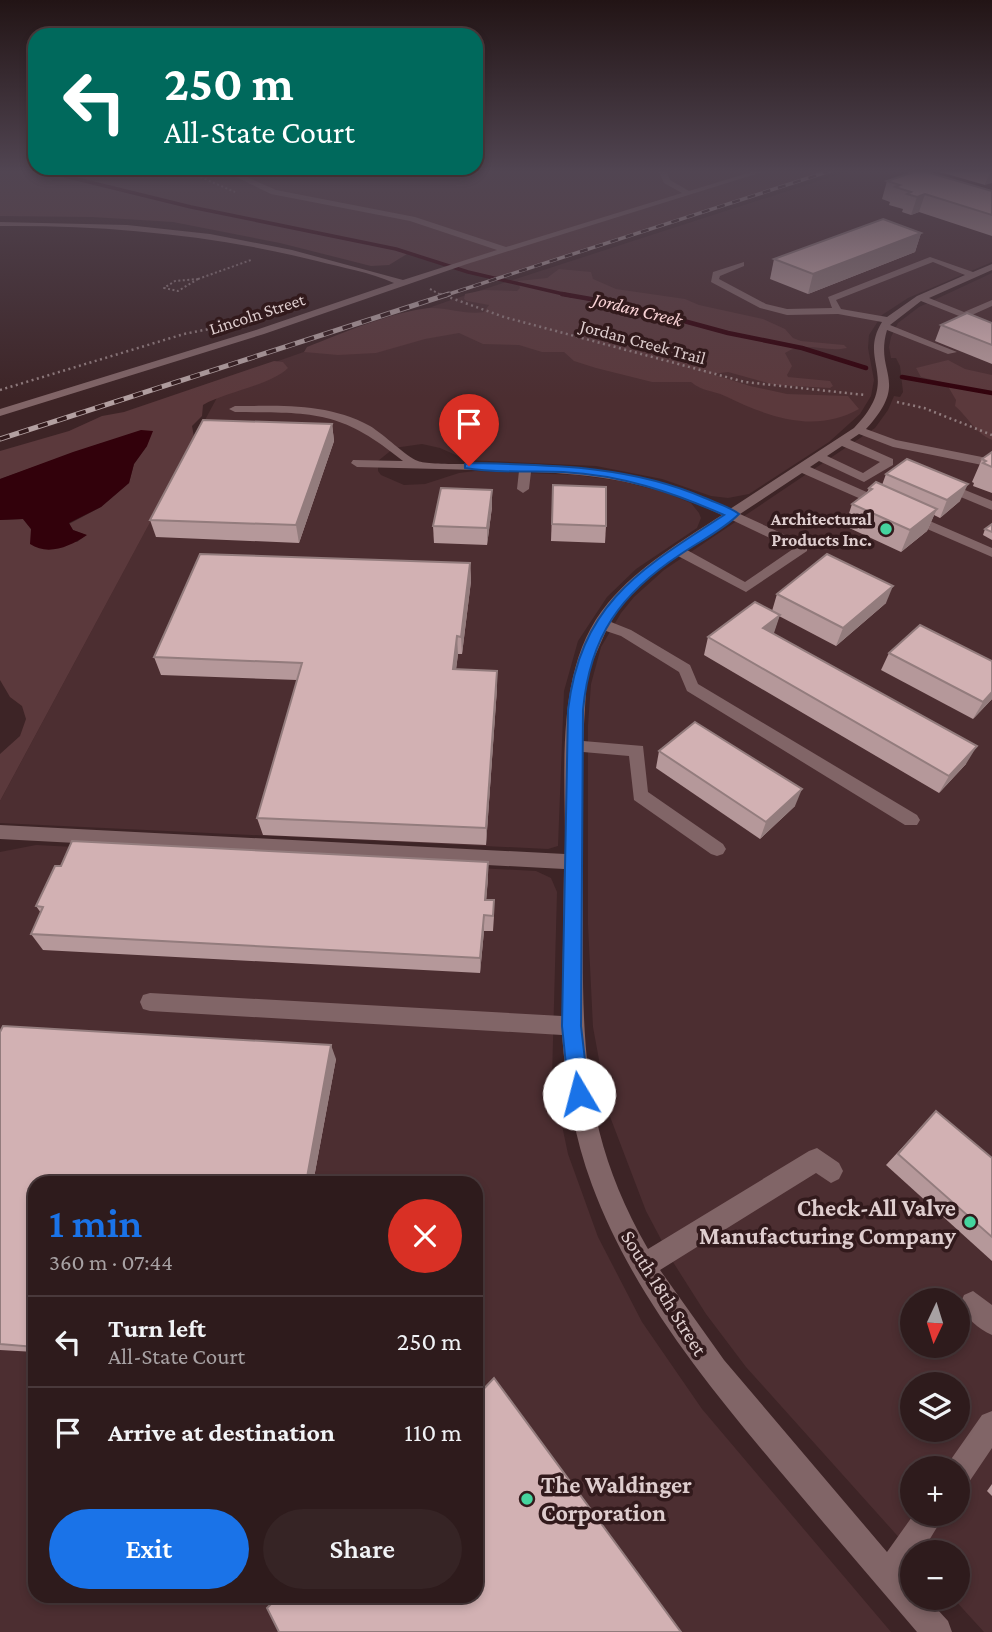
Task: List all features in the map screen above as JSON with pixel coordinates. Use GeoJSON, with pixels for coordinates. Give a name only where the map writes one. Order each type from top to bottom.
{"type":"FeatureCollection","features":[{"type":"Feature","properties":{"kind":"street"},"geometry":{"type":"LineString","coordinates":[[270,246],[366,270],[400,282]]}},
{"type":"Feature","properties":{"kind":"street"},"geometry":{"type":"LineString","coordinates":[[493,246],[505,250]]}},
{"type":"Feature","properties":{"kind":"street","name":"Lincoln Street"},"geometry":{"type":"LineString","coordinates":[[0,412],[260,332],[400,282],[518,246]]}},
{"type":"Feature","properties":{"kind":"street"},"geometry":{"type":"LineString","coordinates":[[838,311],[831,299],[933,259],[974,275]]}},
{"type":"Feature","properties":{"kind":"street"},"geometry":{"type":"LineString","coordinates":[[741,264],[716,274],[713,280],[762,306],[787,312],[838,311],[887,323],[952,352]]}},
{"type":"Feature","properties":{"kind":"street"},"geometry":{"type":"LineString","coordinates":[[887,323],[921,299],[992,267]]}},
{"type":"Feature","properties":{"kind":"street"},"geometry":{"type":"LineString","coordinates":[[921,299],[992,326]]}},
{"type":"Feature","properties":{"kind":"street"},"geometry":{"type":"LineString","coordinates":[[964,315],[992,303]]}},
{"type":"Feature","properties":{"kind":"street","name":"South 18th Street"},"geometry":{"type":"LineString","coordinates":[[887,323],[878,344],[886,382],[884,391],[875,412],[858,430],[678,550],[634,584],[612,607],[601,624],[579,674],[575,746],[572,1026],[575,1070],[584,1118],[612,1204],[643,1266],[707,1363],[937,1632]]}},
{"type":"Feature","properties":{"kind":"street"},"geometry":{"type":"LineString","coordinates":[[235,409],[309,412],[353,421],[414,464]]}},
{"type":"Feature","properties":{"kind":"street"},"geometry":{"type":"LineString","coordinates":[[858,430],[893,443],[992,463]]}},
{"type":"Feature","properties":{"kind":"street"},"geometry":{"type":"LineString","coordinates":[[823,454],[894,464],[864,478],[823,454]]}},
{"type":"Feature","properties":{"kind":"street"},"geometry":{"type":"LineString","coordinates":[[823,454],[992,553]]}},
{"type":"Feature","properties":{"kind":"street"},"geometry":{"type":"LineString","coordinates":[[357,463],[587,471],[630,477],[662,485],[733,514],[802,548],[746,588],[678,550]]}},
{"type":"Feature","properties":{"kind":"street"},"geometry":{"type":"LineString","coordinates":[[523,489],[525,468]]}},
{"type":"Feature","properties":{"kind":"street"},"geometry":{"type":"LineString","coordinates":[[935,481],[992,506]]}},
{"type":"Feature","properties":{"kind":"street"},"geometry":{"type":"LineString","coordinates":[[601,624],[626,633],[685,669],[692,687],[911,820]]}},
{"type":"Feature","properties":{"kind":"street"},"geometry":{"type":"LineString","coordinates":[[575,746],[637,750],[640,795],[717,849]]}},
{"type":"Feature","properties":{"kind":"street"},"geometry":{"type":"LineString","coordinates":[[0,832],[573,862]]}},
{"type":"Feature","properties":{"kind":"street"},"geometry":{"type":"LineString","coordinates":[[150,1002],[572,1026]]}},
{"type":"Feature","properties":{"kind":"street"},"geometry":{"type":"LineString","coordinates":[[643,1266],[817,1158],[831,1171]]}},
{"type":"Feature","properties":{"kind":"street"},"geometry":{"type":"LineString","coordinates":[[973,1304],[992,1322]]}},
{"type":"Feature","properties":{"kind":"street"},"geometry":{"type":"LineString","coordinates":[[970,1456],[992,1425]]}},
{"type":"Feature","properties":{"kind":"street"},"geometry":{"type":"LineString","coordinates":[[888,1576],[923,1526]]}},
{"type":"Feature","properties":{"kind":"path"},"geometry":{"type":"LineString","coordinates":[[198,279],[180,291],[173,292],[164,288],[175,281],[198,279],[234,268],[278,248]]}},
{"type":"Feature","properties":{"kind":"path","name":"Jordan Creek Trail"},"geometry":{"type":"LineString","coordinates":[[428,287],[453,301],[504,317],[745,382],[871,396]]}},
{"type":"Feature","properties":{"kind":"path"},"geometry":{"type":"LineString","coordinates":[[893,401],[924,408],[992,435]]}},
{"type":"Feature","properties":{"kind":"shaded area"},"geometry":{"type":"Polygon","coordinates":[[[293,246],[599,246],[508,276],[491,277],[407,254],[389,265],[371,266],[293,246]]]}},
{"type":"Feature","properties":{"kind":"shaded area"},"geometry":{"type":"Polygon","coordinates":[[[617,246],[992,246],[992,262],[908,298],[882,315],[869,335],[868,348],[874,380],[871,396],[860,414],[829,442],[749,494],[728,498],[711,496],[662,479],[596,466],[467,460],[440,448],[422,444],[394,448],[378,461],[381,475],[404,485],[425,484],[475,471],[576,475],[621,481],[664,492],[691,503],[699,513],[701,518],[697,528],[636,569],[607,597],[578,641],[564,691],[558,846],[548,849],[0,823],[0,801],[227,379],[454,299],[617,246]]]}},
{"type":"Feature","properties":{"kind":"shaded area"},"geometry":{"type":"Polygon","coordinates":[[[559,269],[591,272],[593,279],[616,289],[685,299],[699,305],[763,319],[785,329],[793,338],[801,341],[844,345],[847,348],[800,347],[785,353],[792,366],[788,377],[830,381],[833,386],[830,388],[775,385],[728,372],[712,374],[787,394],[848,396],[859,409],[826,420],[792,420],[758,410],[691,382],[652,382],[574,361],[564,352],[542,352],[519,345],[483,344],[459,333],[425,339],[376,353],[338,355],[304,352],[307,347],[351,330],[414,310],[436,308],[484,312],[489,305],[467,301],[464,299],[465,294],[484,290],[517,291],[520,288],[518,281],[547,278],[559,269]]]}},
{"type":"Feature","properties":{"kind":"shaded area"},"geometry":{"type":"Polygon","coordinates":[[[992,273],[992,1632],[984,1632],[964,1610],[970,1610],[970,1540],[901,1540],[746,1367],[706,1314],[673,1262],[646,1211],[609,1114],[593,1027],[588,925],[588,725],[591,684],[601,647],[634,597],[664,570],[875,428],[894,396],[900,397],[903,392],[900,366],[896,358],[891,358],[889,347],[898,323],[919,307],[992,273]]]}},
{"type":"Feature","properties":{"kind":"shaded area"},"geometry":{"type":"Polygon","coordinates":[[[948,360],[965,369],[992,375],[992,440],[955,406],[956,400],[946,383],[921,377],[916,368],[948,360]]]}},
{"type":"Feature","properties":{"kind":"shaded area"},"geometry":{"type":"Polygon","coordinates":[[[274,361],[283,362],[288,368],[260,384],[203,405],[202,416],[192,426],[194,437],[177,467],[175,476],[0,801],[0,754],[20,736],[26,719],[22,706],[10,697],[0,680],[0,520],[23,519],[31,529],[77,542],[86,535],[73,530],[69,524],[101,507],[129,483],[134,464],[147,446],[102,443],[0,479],[0,451],[69,431],[102,416],[124,412],[274,361]]]}},
{"type":"Feature","properties":{"kind":"shaded area"},"geometry":{"type":"Polygon","coordinates":[[[141,430],[153,431],[147,446],[134,464],[129,483],[101,507],[69,523],[73,530],[87,535],[51,550],[37,548],[30,544],[31,529],[23,519],[0,520],[0,479],[141,430]]]}},
{"type":"Feature","properties":{"kind":"shaded area"},"geometry":{"type":"Polygon","coordinates":[[[36,845],[536,871],[551,878],[557,892],[552,1078],[568,1154],[598,1237],[642,1322],[702,1409],[891,1632],[0,1632],[0,852],[36,845]]]}},
{"type":"Feature","properties":{"kind":"building"},"geometry":{"type":"Polygon","coordinates":[[[809,246],[886,246],[813,274],[774,259],[809,246]]]}},
{"type":"Feature","properties":{"kind":"building"},"geometry":{"type":"Polygon","coordinates":[[[967,313],[992,323],[992,345],[941,325],[967,313]]]}},
{"type":"Feature","properties":{"kind":"building"},"geometry":{"type":"Polygon","coordinates":[[[203,420],[332,424],[296,525],[150,520],[203,420]]]}},
{"type":"Feature","properties":{"kind":"building"},"geometry":{"type":"Polygon","coordinates":[[[992,452],[992,467],[983,463],[986,461],[982,459],[992,452]]]}},
{"type":"Feature","properties":{"kind":"building"},"geometry":{"type":"Polygon","coordinates":[[[907,459],[968,484],[947,500],[886,474],[907,459]]]}},
{"type":"Feature","properties":{"kind":"building"},"geometry":{"type":"Polygon","coordinates":[[[876,482],[937,509],[910,530],[852,504],[872,489],[869,488],[876,482]]]}},
{"type":"Feature","properties":{"kind":"building"},"geometry":{"type":"Polygon","coordinates":[[[553,485],[606,487],[606,526],[552,524],[553,485]]]}},
{"type":"Feature","properties":{"kind":"building"},"geometry":{"type":"Polygon","coordinates":[[[441,488],[492,490],[487,528],[433,526],[441,488]]]}},
{"type":"Feature","properties":{"kind":"building"},"geometry":{"type":"Polygon","coordinates":[[[200,554],[470,563],[461,637],[457,636],[453,669],[497,671],[486,828],[257,818],[302,663],[154,657],[200,554]]]}},
{"type":"Feature","properties":{"kind":"building"},"geometry":{"type":"Polygon","coordinates":[[[827,554],[893,586],[843,628],[777,594],[827,554]]]}},
{"type":"Feature","properties":{"kind":"building"},"geometry":{"type":"Polygon","coordinates":[[[755,602],[780,615],[763,628],[977,746],[949,776],[708,637],[755,602]]]}},
{"type":"Feature","properties":{"kind":"building"},"geometry":{"type":"Polygon","coordinates":[[[920,625],[992,661],[992,692],[983,702],[889,653],[920,625]]]}},
{"type":"Feature","properties":{"kind":"building"},"geometry":{"type":"Polygon","coordinates":[[[695,722],[802,789],[766,822],[659,751],[695,722]]]}},
{"type":"Feature","properties":{"kind":"building"},"geometry":{"type":"Polygon","coordinates":[[[72,841],[488,862],[485,900],[494,900],[493,916],[484,915],[480,958],[31,934],[43,907],[36,906],[55,866],[61,866],[72,841]]]}},
{"type":"Feature","properties":{"kind":"building"},"geometry":{"type":"Polygon","coordinates":[[[3,1026],[331,1045],[307,1176],[28,1176],[28,1346],[0,1344],[0,1032],[3,1026]]]}},
{"type":"Feature","properties":{"kind":"building","name":"Check-All Valve Manufacturing Company"},"geometry":{"type":"Polygon","coordinates":[[[936,1111],[992,1158],[992,1237],[898,1154],[936,1111]]]}},
{"type":"Feature","properties":{"kind":"building","name":"The Waldinger Corporation"},"geometry":{"type":"Polygon","coordinates":[[[494,1378],[681,1632],[279,1632],[267,1608],[272,1603],[483,1603],[483,1390],[494,1378]]]}},
{"type":"Feature","properties":{"kind":"waterway","name":"Jordan Creek"},"geometry":{"type":"LineString","coordinates":[[382,246],[468,272],[567,295]]}},
{"type":"Feature","properties":{"kind":"waterway","name":"Jordan Creek"},"geometry":{"type":"LineString","coordinates":[[562,294],[567,295]]}},
{"type":"Feature","properties":{"kind":"waterway","name":"Jordan Creek"},"geometry":{"type":"LineString","coordinates":[[567,295],[625,305],[728,333],[802,348],[866,368]]}},
{"type":"Feature","properties":{"kind":"waterway","name":"Jordan Creek"},"geometry":{"type":"LineString","coordinates":[[567,295],[572,296]]}},
{"type":"Feature","properties":{"kind":"waterway","name":"Jordan Creek"},"geometry":{"type":"LineString","coordinates":[[902,377],[992,393]]}},
{"type":"Feature","properties":{"kind":"railway"},"geometry":{"type":"LineString","coordinates":[[443,296],[597,246]]}},
{"type":"Feature","properties":{"kind":"railway"},"geometry":{"type":"LineString","coordinates":[[0,439],[449,294]]}},
{"type":"Feature","properties":{"kind":"place","name":"Architectural Products Inc."},"geometry":{"type":"Point","coordinates":[886,529]}},
{"type":"Feature","properties":{"kind":"place","name":"Check-All Valve Manufacturing Company"},"geometry":{"type":"Point","coordinates":[970,1222]}},
{"type":"Feature","properties":{"kind":"place","name":"The Waldinger Corporation"},"geometry":{"type":"Point","coordinates":[527,1499]}},
{"type":"Feature","properties":{"kind":"route"},"geometry":{"type":"LineString","coordinates":[[469,466],[566,469],[630,477],[677,490],[733,514],[658,563],[634,584],[612,607],[601,624],[579,674],[575,710],[572,1026],[579,1094]]}}]}
